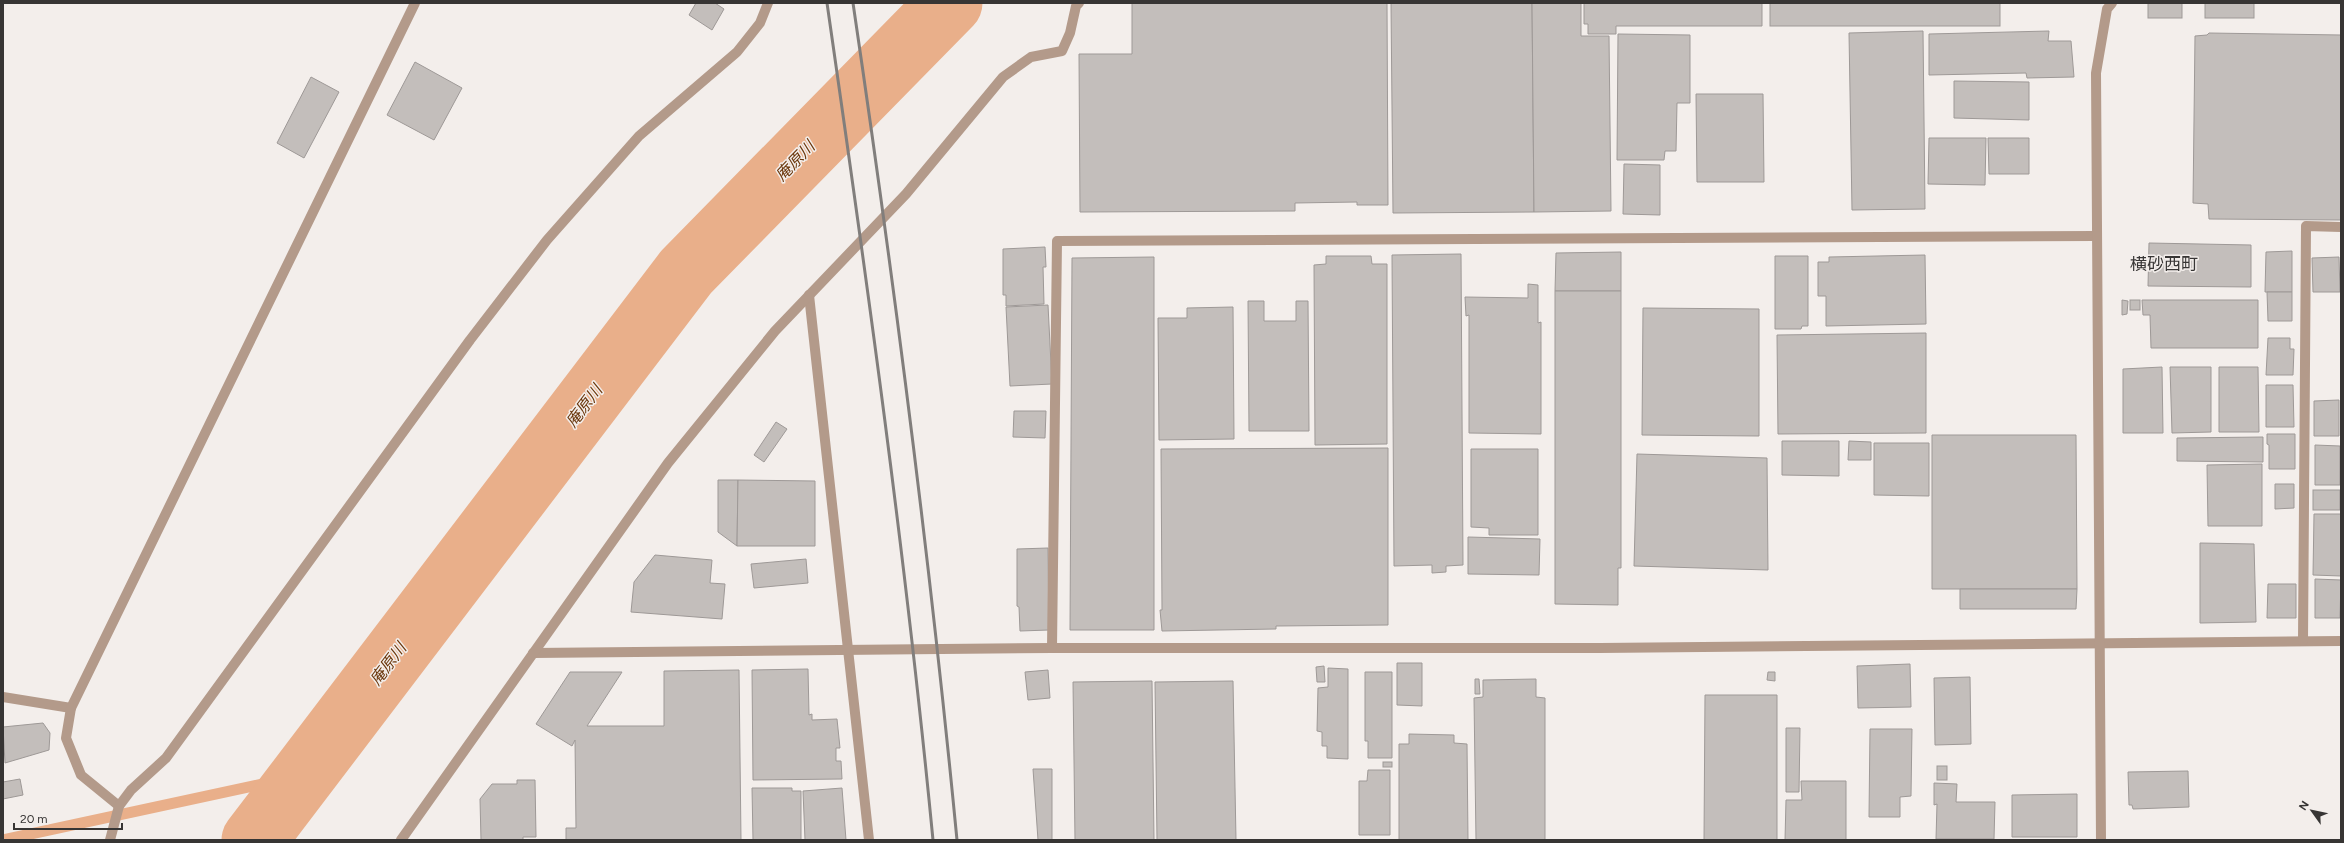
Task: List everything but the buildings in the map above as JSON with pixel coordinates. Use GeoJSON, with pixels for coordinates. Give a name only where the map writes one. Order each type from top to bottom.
{"type":"FeatureCollection","features":[{"type":"Feature","properties":{"kind":"street"},"geometry":{"type":"LineString","coordinates":[[119,806],[81,775],[66,738],[71,708],[415,3]]}},
{"type":"Feature","properties":{"kind":"street"},"geometry":{"type":"LineString","coordinates":[[110,840],[119,806],[131,790],[166,758],[452,365],[547,240],[639,136],[736,52],[760,23],[768,3]]}},
{"type":"Feature","properties":{"kind":"street"},"geometry":{"type":"LineString","coordinates":[[401,840],[668,463],[776,331],[906,194],[1003,76],[1031,57],[1062,51],[1070,33],[1076,6],[1079,3]]}},
{"type":"Feature","properties":{"kind":"street"},"geometry":{"type":"LineString","coordinates":[[2101,840],[2095,236],[2096,74],[2107,9],[2112,3]]}},
{"type":"Feature","properties":{"kind":"street"},"geometry":{"type":"LineString","coordinates":[[2303,641],[2306,226],[2341,227]]}},
{"type":"Feature","properties":{"kind":"street"},"geometry":{"type":"LineString","coordinates":[[1052,648],[1057,241],[2095,236]]}},
{"type":"Feature","properties":{"kind":"street"},"geometry":{"type":"LineString","coordinates":[[809,295],[869,840]]}},
{"type":"Feature","properties":{"kind":"street"},"geometry":{"type":"LineString","coordinates":[[533,653],[1052,648],[1600,648],[2341,641]]}},
{"type":"Feature","properties":{"kind":"street"},"geometry":{"type":"LineString","coordinates":[[3,697],[71,708]]}},
{"type":"Feature","properties":{"kind":"waterway","name":"庵原川"},"geometry":{"type":"LineString","coordinates":[[254,840],[686,272],[950,3]]}},
{"type":"Feature","properties":{"kind":"waterway"},"geometry":{"type":"LineString","coordinates":[[3,840],[304,775]]}},
{"type":"Feature","properties":{"kind":"railway"},"geometry":{"type":"LineString","coordinates":[[827,3],[885,421],[911,630],[933,840]]}},
{"type":"Feature","properties":{"kind":"railway"},"geometry":{"type":"LineString","coordinates":[[853,3],[897,316],[923,525],[957,840]]}},
{"type":"Feature","properties":{"kind":"district","name":"横砂西町"},"geometry":{"type":"Point","coordinates":[2164,264]}}]}
